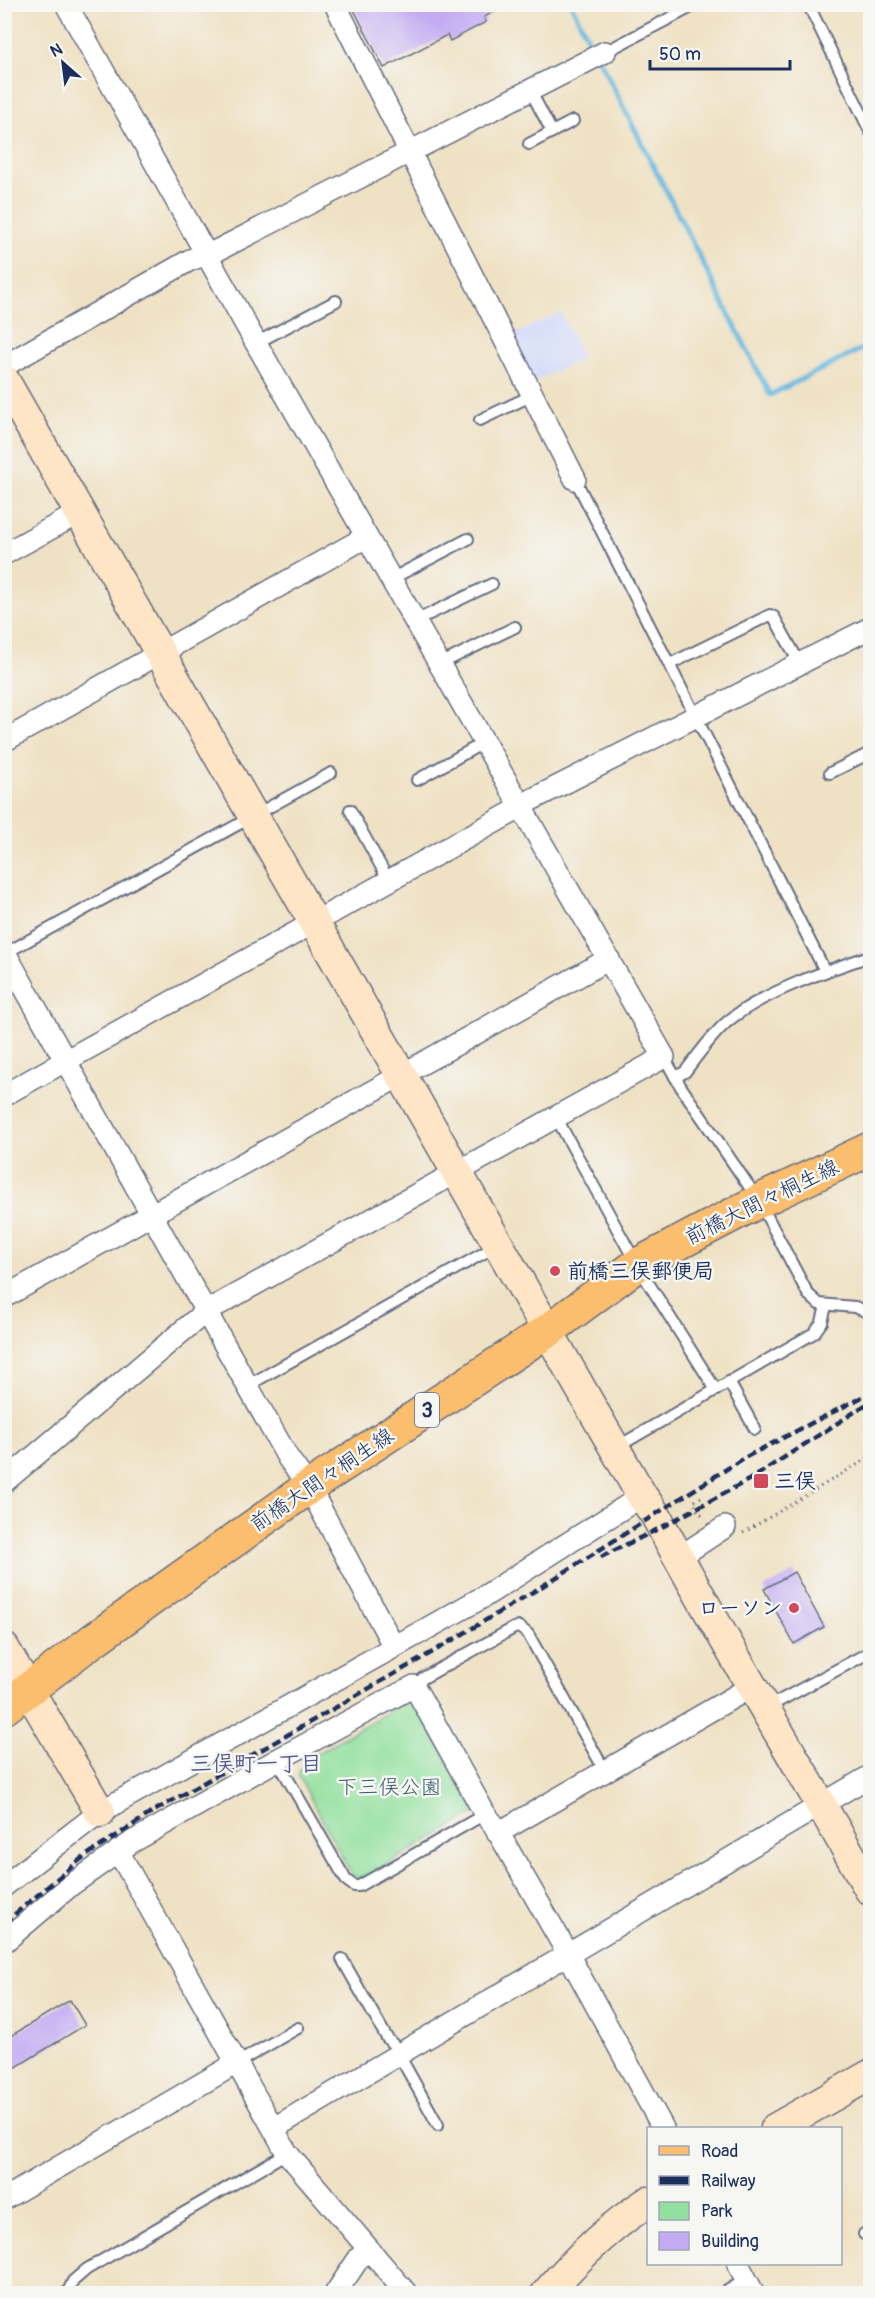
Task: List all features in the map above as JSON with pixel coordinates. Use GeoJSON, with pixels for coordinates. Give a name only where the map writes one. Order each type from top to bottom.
{"type":"FeatureCollection","features":[{"type":"Feature","properties":{"kind":"main road","name":"前橋大間々桐生線"},"geometry":{"type":"LineString","coordinates":[[17,1699],[92,1641],[309,1487],[549,1330],[637,1265],[759,1201],[870,1149]]}},
{"type":"Feature","properties":{"kind":"street"},"geometry":{"type":"LineString","coordinates":[[4,1482],[205,1312],[664,1057],[366,537],[66,4]]}},
{"type":"Feature","properties":{"kind":"street"},"geometry":{"type":"LineString","coordinates":[[335,4],[575,478]]}},
{"type":"Feature","properties":{"kind":"street"},"geometry":{"type":"LineString","coordinates":[[4,366],[190,260],[216,251],[605,51]]}},
{"type":"Feature","properties":{"kind":"street"},"geometry":{"type":"LineString","coordinates":[[4,380],[251,817],[870,1890]]}},
{"type":"Feature","properties":{"kind":"street"},"geometry":{"type":"LineString","coordinates":[[4,554],[79,513]]}},
{"type":"Feature","properties":{"kind":"street"},"geometry":{"type":"LineString","coordinates":[[4,741],[366,537]]}},
{"type":"Feature","properties":{"kind":"street"},"geometry":{"type":"LineString","coordinates":[[4,1095],[531,800],[870,628]]}},
{"type":"Feature","properties":{"kind":"street"},"geometry":{"type":"LineString","coordinates":[[5,952],[293,1467],[309,1487],[394,1647]]}},
{"type":"Feature","properties":{"kind":"street"},"geometry":{"type":"LineString","coordinates":[[4,1297],[609,959]]}},
{"type":"Feature","properties":{"kind":"street"},"geometry":{"type":"LineString","coordinates":[[4,1886],[99,1812],[485,1596],[642,1496]]}},
{"type":"Feature","properties":{"kind":"street"},"geometry":{"type":"LineString","coordinates":[[687,1552],[732,1531]]}},
{"type":"Feature","properties":{"kind":"street"},"geometry":{"type":"LineString","coordinates":[[4,1648],[17,1699],[99,1812]]}},
{"type":"Feature","properties":{"kind":"street"},"geometry":{"type":"LineString","coordinates":[[4,1942],[71,1885],[118,1851],[414,1686],[485,1814],[568,1954],[662,2127]]}},
{"type":"Feature","properties":{"kind":"street"},"geometry":{"type":"LineString","coordinates":[[498,1833],[605,1771],[758,1698]]}},
{"type":"Feature","properties":{"kind":"street"},"geometry":{"type":"LineString","coordinates":[[274,2128],[870,1776]]}},
{"type":"Feature","properties":{"kind":"street"},"geometry":{"type":"LineString","coordinates":[[118,1851],[287,2153],[407,2294]]}},
{"type":"Feature","properties":{"kind":"street"},"geometry":{"type":"LineString","coordinates":[[4,2199],[237,2063]]}},
{"type":"Feature","properties":{"kind":"street"},"geometry":{"type":"LineString","coordinates":[[778,2127],[870,2075]]}},
{"type":"Feature","properties":{"kind":"street"},"geometry":{"type":"LineString","coordinates":[[546,2294],[586,2252],[647,2203]]}},
{"type":"Feature","properties":{"kind":"street"},"geometry":{"type":"LineString","coordinates":[[335,2294],[359,2258],[368,2249]]}},
{"type":"Feature","properties":{"kind":"lane"},"geometry":{"type":"LineString","coordinates":[[605,51],[697,4]]}},
{"type":"Feature","properties":{"kind":"lane"},"geometry":{"type":"LineString","coordinates":[[808,4],[870,131]]}},
{"type":"Feature","properties":{"kind":"lane"},"geometry":{"type":"LineString","coordinates":[[530,90],[552,132]]}},
{"type":"Feature","properties":{"kind":"lane"},"geometry":{"type":"LineString","coordinates":[[529,144],[573,121]]}},
{"type":"Feature","properties":{"kind":"lane"},"geometry":{"type":"LineString","coordinates":[[256,343],[336,301]]}},
{"type":"Feature","properties":{"kind":"lane"},"geometry":{"type":"LineString","coordinates":[[480,420],[533,394]]}},
{"type":"Feature","properties":{"kind":"lane"},"geometry":{"type":"LineString","coordinates":[[575,478],[825,972]]}},
{"type":"Feature","properties":{"kind":"lane"},"geometry":{"type":"LineString","coordinates":[[391,579],[468,539]]}},
{"type":"Feature","properties":{"kind":"lane"},"geometry":{"type":"LineString","coordinates":[[415,621],[492,584]]}},
{"type":"Feature","properties":{"kind":"lane"},"geometry":{"type":"LineString","coordinates":[[670,664],[770,615],[774,616],[800,664]]}},
{"type":"Feature","properties":{"kind":"lane"},"geometry":{"type":"LineString","coordinates":[[440,664],[515,627]]}},
{"type":"Feature","properties":{"kind":"lane"},"geometry":{"type":"LineString","coordinates":[[417,780],[485,742]]}},
{"type":"Feature","properties":{"kind":"lane"},"geometry":{"type":"LineString","coordinates":[[830,773],[870,753]]}},
{"type":"Feature","properties":{"kind":"lane"},"geometry":{"type":"LineString","coordinates":[[5,952],[331,773]]}},
{"type":"Feature","properties":{"kind":"lane"},"geometry":{"type":"LineString","coordinates":[[350,810],[389,881]]}},
{"type":"Feature","properties":{"kind":"lane"},"geometry":{"type":"LineString","coordinates":[[675,1077],[684,1072],[728,1022],[777,993],[870,956]]}},
{"type":"Feature","properties":{"kind":"lane"},"geometry":{"type":"LineString","coordinates":[[664,1057],[675,1077],[759,1201],[808,1294],[819,1304],[855,1307],[870,1313]]}},
{"type":"Feature","properties":{"kind":"lane"},"geometry":{"type":"LineString","coordinates":[[556,1117],[637,1265],[716,1390]]}},
{"type":"Feature","properties":{"kind":"lane"},"geometry":{"type":"LineString","coordinates":[[247,1386],[498,1245]]}},
{"type":"Feature","properties":{"kind":"lane"},"geometry":{"type":"LineString","coordinates":[[615,1448],[814,1333],[822,1322],[826,1306]]}},
{"type":"Feature","properties":{"kind":"lane"},"geometry":{"type":"LineString","coordinates":[[729,1382],[755,1428]]}},
{"type":"Feature","properties":{"kind":"lane"},"geometry":{"type":"LineString","coordinates":[[414,1686],[423,1678],[519,1627],[528,1634],[605,1771]]}},
{"type":"Feature","properties":{"kind":"lane"},"geometry":{"type":"LineString","coordinates":[[758,1698],[870,1652]]}},
{"type":"Feature","properties":{"kind":"lane"},"geometry":{"type":"LineString","coordinates":[[278,1760],[346,1880],[354,1886],[485,1814]]}},
{"type":"Feature","properties":{"kind":"lane"},"geometry":{"type":"LineString","coordinates":[[342,1959],[387,2038],[401,2053],[403,2062],[438,2125]]}},
{"type":"Feature","properties":{"kind":"lane"},"geometry":{"type":"LineString","coordinates":[[237,2063],[298,2028]]}},
{"type":"Feature","properties":{"kind":"lane"},"geometry":{"type":"LineString","coordinates":[[67,2294],[73,2281],[87,2269],[287,2153]]}},
{"type":"Feature","properties":{"kind":"lane"},"geometry":{"type":"LineString","coordinates":[[722,2294],[746,2279]]}},
{"type":"Feature","properties":{"kind":"path"},"geometry":{"type":"LineString","coordinates":[[732,1531],[870,1457]]}},
{"type":"Feature","properties":{"kind":"shaded area"},"geometry":{"type":"Polygon","coordinates":[[[561,312],[583,358],[534,382],[511,336],[561,312]]]}},
{"type":"Feature","properties":{"kind":"green space","name":"下三俣公園"},"geometry":{"type":"Polygon","coordinates":[[[411,1698],[477,1812],[363,1878],[353,1877],[298,1775],[304,1761],[411,1698]]]}},
{"type":"Feature","properties":{"kind":"building"},"geometry":{"type":"Polygon","coordinates":[[[351,4],[509,4],[484,17],[486,22],[450,41],[447,35],[384,68],[351,4]]]}},
{"type":"Feature","properties":{"kind":"building","name":"ローソン"},"geometry":{"type":"Polygon","coordinates":[[[794,1572],[824,1627],[794,1644],[764,1589],[794,1572]]]}},
{"type":"Feature","properties":{"kind":"building"},"geometry":{"type":"Polygon","coordinates":[[[70,2000],[85,2025],[13,2069],[4,2055],[4,2040],[70,2000]]]}},
{"type":"Feature","properties":{"kind":"waterway"},"geometry":{"type":"LineString","coordinates":[[571,4],[594,51]]}},
{"type":"Feature","properties":{"kind":"waterway"},"geometry":{"type":"LineString","coordinates":[[599,59],[770,395],[870,345]]}},
{"type":"Feature","properties":{"kind":"railway"},"geometry":{"type":"LineString","coordinates":[[4,1923],[81,1859],[154,1811],[431,1653],[541,1587],[744,1458],[870,1393]]}},
{"type":"Feature","properties":{"kind":"railway"},"geometry":{"type":"LineString","coordinates":[[601,1557],[754,1477],[870,1402]]}},
{"type":"Feature","properties":{"kind":"place","name":"前橋三俣郵便局"},"geometry":{"type":"Point","coordinates":[555,1271]}},
{"type":"Feature","properties":{"kind":"place","name":"三俣"},"geometry":{"type":"Point","coordinates":[761,1481]}},
{"type":"Feature","properties":{"kind":"place","name":"ローソン"},"geometry":{"type":"Point","coordinates":[794,1608]}},
{"type":"Feature","properties":{"kind":"district","name":"三俣町一丁目"},"geometry":{"type":"Point","coordinates":[256,1764]}}]}
